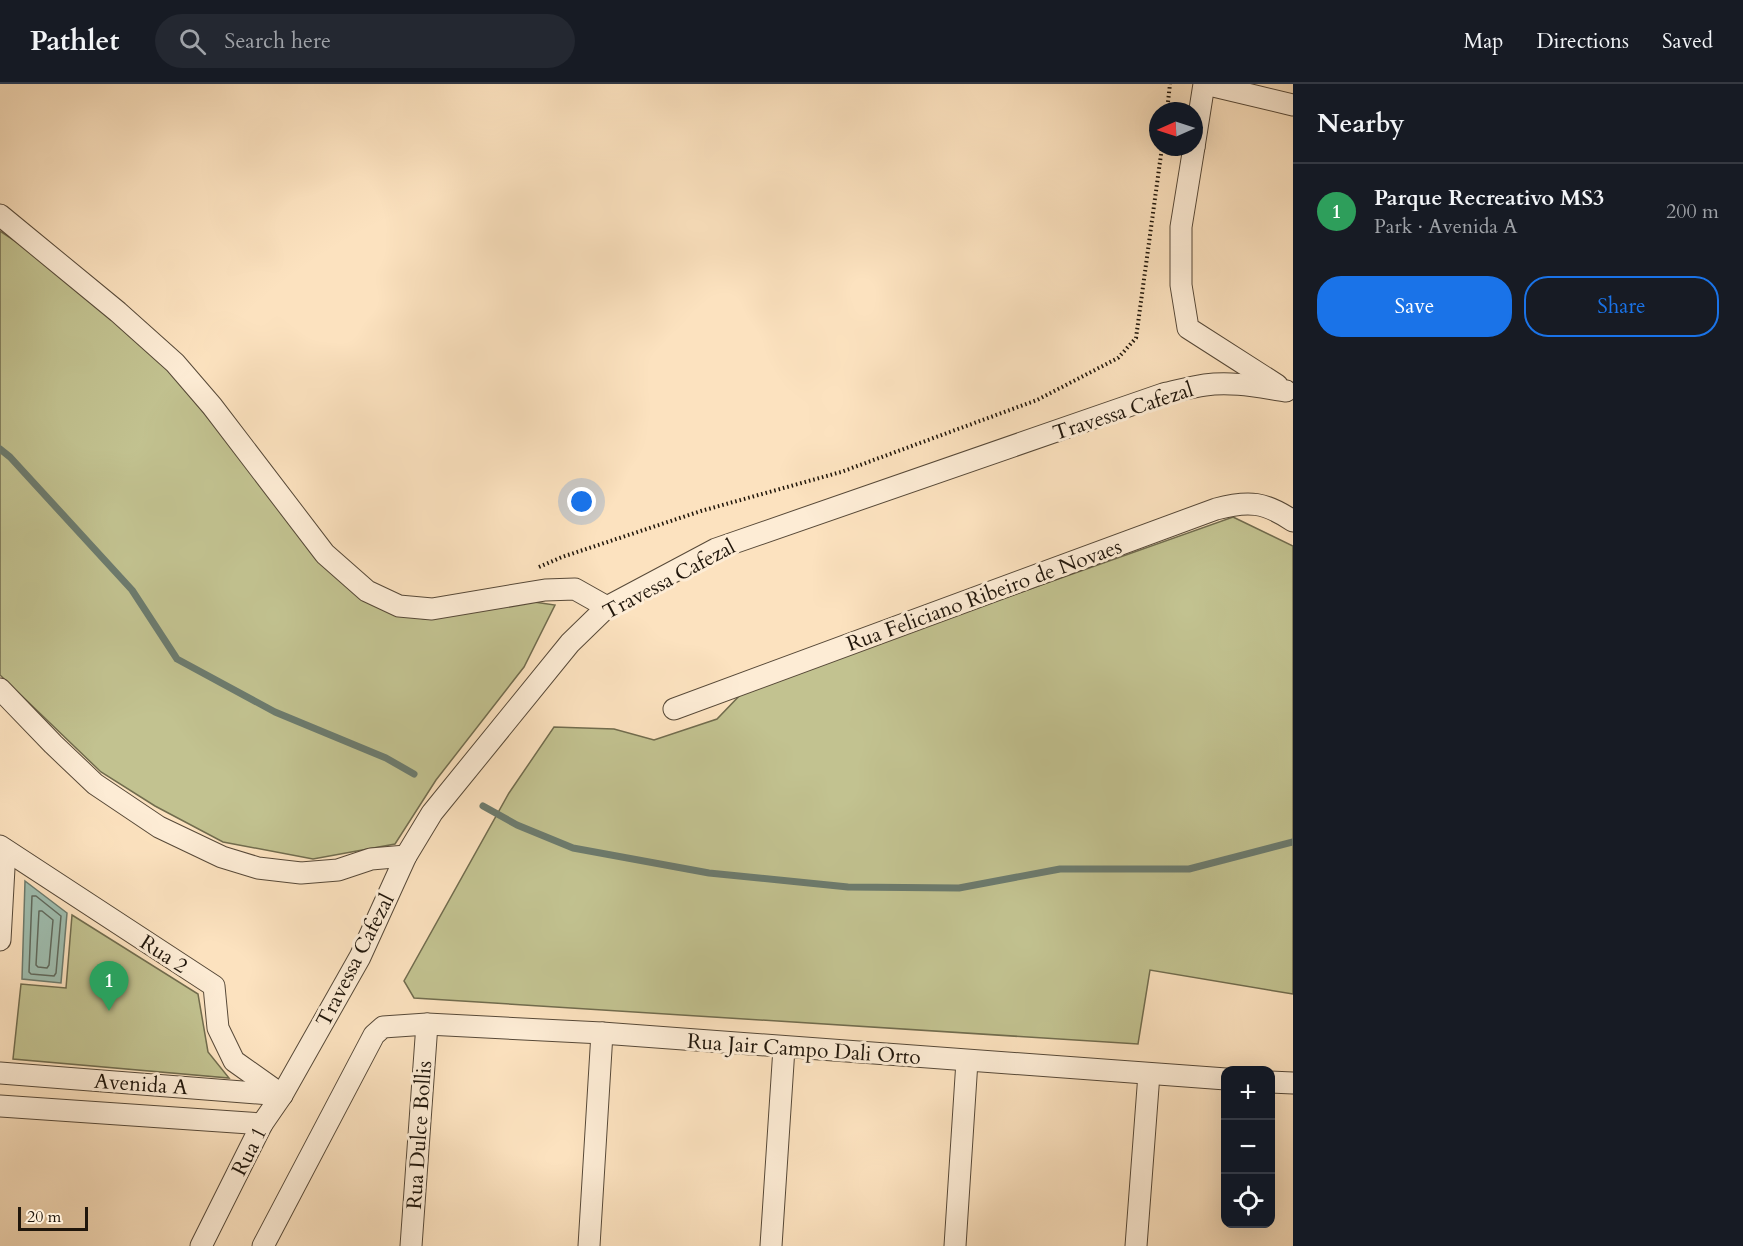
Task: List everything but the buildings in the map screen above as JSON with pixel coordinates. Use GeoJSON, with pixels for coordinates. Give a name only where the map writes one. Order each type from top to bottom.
{"type":"FeatureCollection","features":[{"type":"Feature","properties":{"kind":"street"},"geometry":{"type":"LineString","coordinates":[[1202,102],[1205,84],[1293,105]]}},
{"type":"Feature","properties":{"kind":"street"},"geometry":{"type":"LineString","coordinates":[[1193,156],[1181,227],[1181,285],[1188,328],[1289,392]]}},
{"type":"Feature","properties":{"kind":"street"},"geometry":{"type":"LineString","coordinates":[[0,215],[118,312],[175,363],[212,406],[326,554],[367,591],[399,606],[432,609],[545,590],[575,589],[607,607]]}},
{"type":"Feature","properties":{"kind":"street","name":"Travessa Cafezal"},"geometry":{"type":"LineString","coordinates":[[302,1060],[360,957],[406,856],[439,804],[570,643],[607,607],[716,549],[1163,394],[1205,385],[1225,384],[1243,384],[1289,392]]}},
{"type":"Feature","properties":{"kind":"street","name":"Rua Feliciano Ribeiro de Novaes"},"geometry":{"type":"LineString","coordinates":[[674,709],[1216,509],[1237,504],[1261,504],[1277,510],[1293,521]]}},
{"type":"Feature","properties":{"kind":"street"},"geometry":{"type":"LineString","coordinates":[[0,689],[95,784],[159,827],[222,857],[258,868],[301,873],[339,870],[371,859],[406,856]]}},
{"type":"Feature","properties":{"kind":"street"},"geometry":{"type":"LineString","coordinates":[[0,940],[3,848]]}},
{"type":"Feature","properties":{"kind":"street","name":"Rua 2"},"geometry":{"type":"LineString","coordinates":[[3,848],[214,987],[218,1028],[234,1061],[282,1095]]}},
{"type":"Feature","properties":{"kind":"street","name":"Rua Jair Campo Dali Orto"},"geometry":{"type":"LineString","coordinates":[[263,1246],[374,1035],[383,1027],[427,1024],[602,1033],[1221,1079]]}},
{"type":"Feature","properties":{"kind":"street","name":"Rua Dulce Bollis"},"geometry":{"type":"LineString","coordinates":[[411,1246],[427,1024]]}},
{"type":"Feature","properties":{"kind":"street"},"geometry":{"type":"LineString","coordinates":[[589,1246],[602,1033]]}},
{"type":"Feature","properties":{"kind":"street"},"geometry":{"type":"LineString","coordinates":[[771,1246],[784,1047]]}},
{"type":"Feature","properties":{"kind":"street","name":"Rua 1"},"geometry":{"type":"LineString","coordinates":[[201,1246],[262,1124],[302,1060]]}},
{"type":"Feature","properties":{"kind":"street"},"geometry":{"type":"LineString","coordinates":[[955,1246],[967,1061]]}},
{"type":"Feature","properties":{"kind":"street","name":"Avenida A"},"geometry":{"type":"LineString","coordinates":[[0,1073],[282,1095]]}},
{"type":"Feature","properties":{"kind":"street"},"geometry":{"type":"LineString","coordinates":[[1136,1246],[1149,1074]]}},
{"type":"Feature","properties":{"kind":"street"},"geometry":{"type":"LineString","coordinates":[[1275,1082],[1293,1083]]}},
{"type":"Feature","properties":{"kind":"street","name":"Avenida A"},"geometry":{"type":"LineString","coordinates":[[0,1106],[262,1124]]}},
{"type":"Feature","properties":{"kind":"path"},"geometry":{"type":"LineString","coordinates":[[1168,102],[1170,84]]}},
{"type":"Feature","properties":{"kind":"path"},"geometry":{"type":"LineString","coordinates":[[537,567],[701,511],[841,472],[1037,400],[1118,358],[1136,338],[1161,156]]}},
{"type":"Feature","properties":{"kind":"green space"},"geometry":{"type":"Polygon","coordinates":[[[0,231],[45,261],[167,369],[246,463],[399,614],[425,619],[534,602],[555,605],[524,667],[436,780],[395,844],[313,859],[223,842],[155,806],[101,772],[0,675],[0,231]]]}},
{"type":"Feature","properties":{"kind":"green space"},"geometry":{"type":"Polygon","coordinates":[[[1233,517],[1293,546],[1293,994],[1150,970],[1138,1044],[414,998],[404,981],[509,793],[554,727],[614,729],[654,740],[717,719],[745,690],[1233,517]]]}},
{"type":"Feature","properties":{"kind":"green space"},"geometry":{"type":"Polygon","coordinates":[[[72,915],[198,994],[208,1052],[229,1078],[13,1059],[21,984],[66,988],[72,915]]]}},
{"type":"Feature","properties":{"kind":"water"},"geometry":{"type":"Polygon","coordinates":[[[25,881],[67,913],[61,983],[22,979],[25,881]]]}},
{"type":"Feature","properties":{"kind":"waterway"},"geometry":{"type":"LineString","coordinates":[[0,449],[10,457],[132,590],[177,659],[275,712],[386,758],[414,774]]}},
{"type":"Feature","properties":{"kind":"waterway"},"geometry":{"type":"LineString","coordinates":[[483,806],[517,825],[573,848],[709,873],[848,887],[959,888],[1060,869],[1189,869],[1293,842]]}},
{"type":"Feature","properties":{"kind":"place","name":"Parque Recreativo MS3"},"geometry":{"type":"Point","coordinates":[109,1011]}}]}
